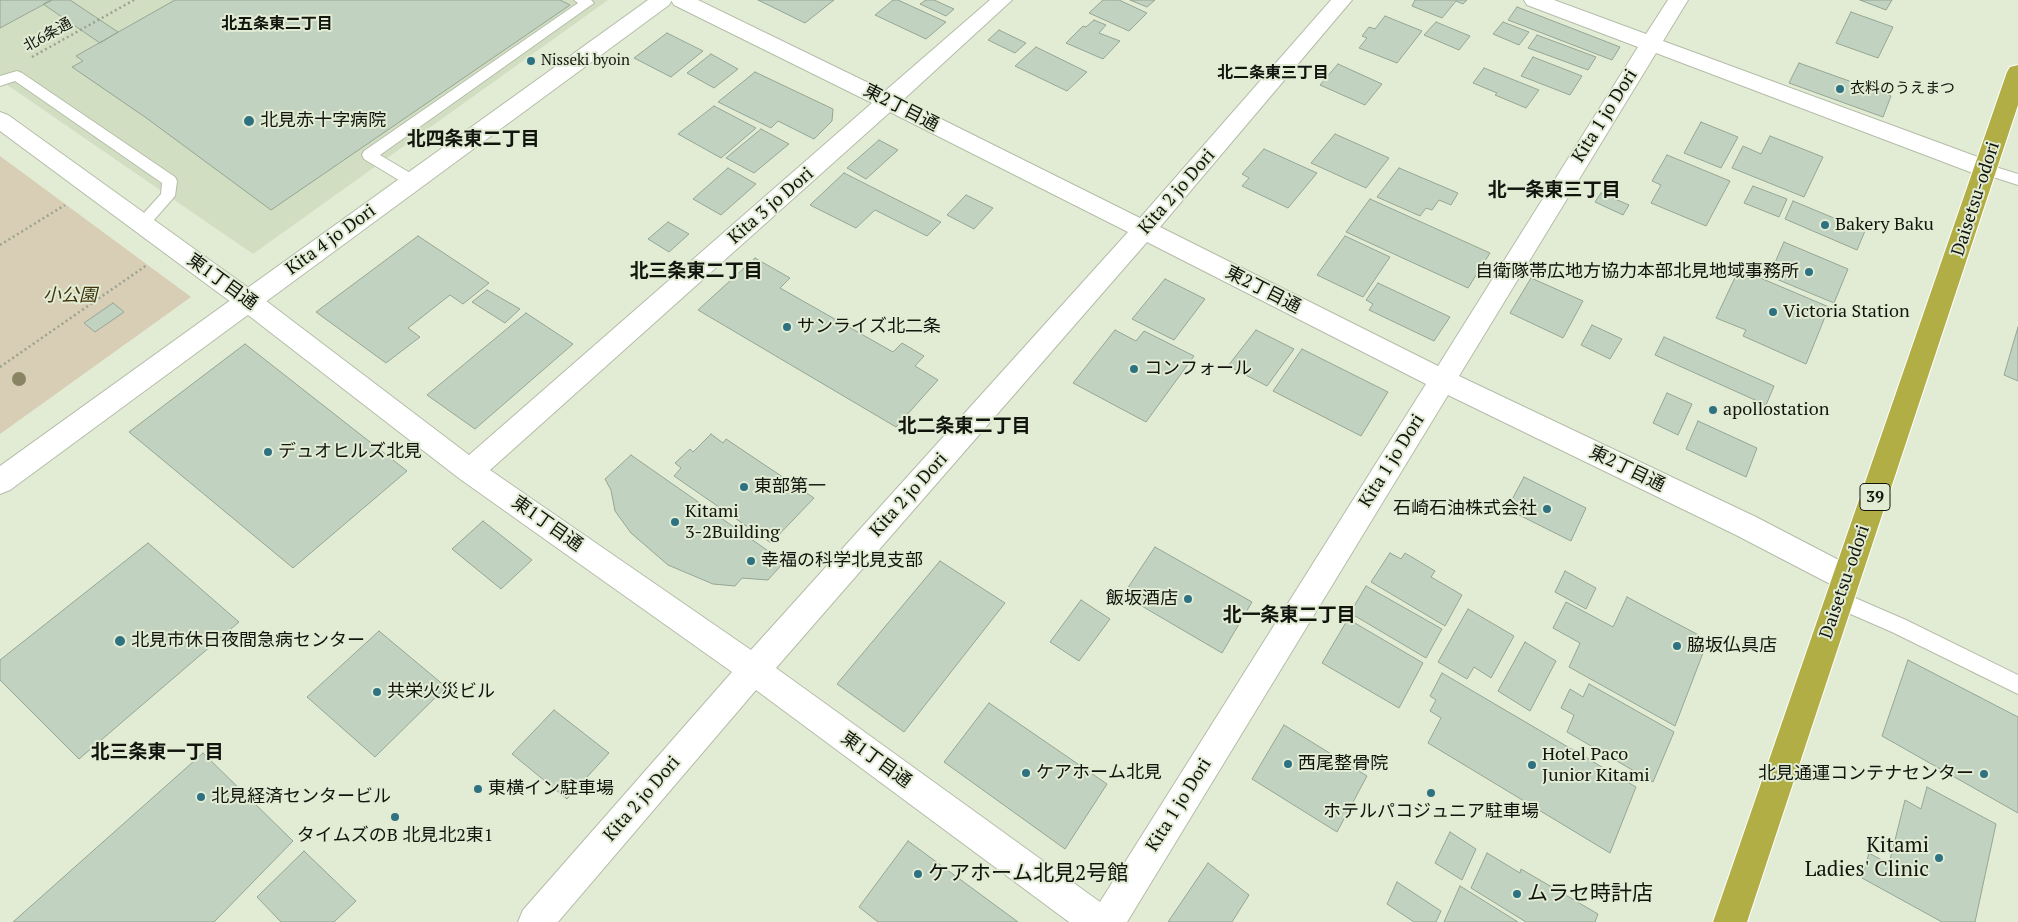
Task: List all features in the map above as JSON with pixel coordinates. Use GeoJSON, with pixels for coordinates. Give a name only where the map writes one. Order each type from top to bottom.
{"type":"FeatureCollection","features":[{"type":"Feature","properties":{"kind":"highway","name":"Daisetsu-odori"},"geometry":{"type":"LineString","coordinates":[[1730,922],[2018,72]]}},
{"type":"Feature","properties":{"kind":"street","name":"Kita 4 jo Dori"},"geometry":{"type":"LineString","coordinates":[[0,482],[662,0]]}},
{"type":"Feature","properties":{"kind":"street","name":"東2丁目通"},"geometry":{"type":"LineString","coordinates":[[681,0],[889,102],[1442,380],[1746,526],[1843,589]]}},
{"type":"Feature","properties":{"kind":"street","name":"Kita 3 jo Dori"},"geometry":{"type":"LineString","coordinates":[[470,471],[1002,0]]}},
{"type":"Feature","properties":{"kind":"street","name":"Kita 2 jo Dori"},"geometry":{"type":"LineString","coordinates":[[535,922],[754,670],[1144,230],[1342,0]]}},
{"type":"Feature","properties":{"kind":"street"},"geometry":{"type":"LineString","coordinates":[[1534,0],[1986,169]]}},
{"type":"Feature","properties":{"kind":"street","name":"Kita 1 jo Dori"},"geometry":{"type":"LineString","coordinates":[[1107,922],[1678,0]]}},
{"type":"Feature","properties":{"kind":"street","name":"東1丁目通"},"geometry":{"type":"LineString","coordinates":[[0,120],[248,300],[470,471],[754,670],[1098,922]]}},
{"type":"Feature","properties":{"kind":"lane"},"geometry":{"type":"LineString","coordinates":[[412,181],[369,155],[587,3],[581,0]]}},
{"type":"Feature","properties":{"kind":"lane"},"geometry":{"type":"LineString","coordinates":[[0,82],[17,76],[170,180],[168,196],[142,224]]}},
{"type":"Feature","properties":{"kind":"lane"},"geometry":{"type":"LineString","coordinates":[[1986,169],[2018,180]]}},
{"type":"Feature","properties":{"kind":"lane"},"geometry":{"type":"LineString","coordinates":[[1843,589],[1899,626],[2018,685]]}},
{"type":"Feature","properties":{"kind":"path","name":"北6条通"},"geometry":{"type":"LineString","coordinates":[[25,60],[134,0]]}},
{"type":"Feature","properties":{"kind":"path"},"geometry":{"type":"LineString","coordinates":[[0,245],[65,204]]}},
{"type":"Feature","properties":{"kind":"path"},"geometry":{"type":"LineString","coordinates":[[0,367],[147,265]]}},
{"type":"Feature","properties":{"kind":"shaded area","name":"北見赤十字病院"},"geometry":{"type":"Polygon","coordinates":[[[0,0],[608,0],[253,254],[0,80],[0,0]]]}},
{"type":"Feature","properties":{"kind":"green space","name":"小公園"},"geometry":{"type":"Polygon","coordinates":[[[0,156],[191,297],[0,434],[0,156]]]}},
{"type":"Feature","properties":{"kind":"building"},"geometry":{"type":"Polygon","coordinates":[[[0,0],[52,0],[0,28],[0,0]]]}},
{"type":"Feature","properties":{"kind":"building"},"geometry":{"type":"Polygon","coordinates":[[[52,0],[70,0],[118,32],[100,43],[43,4],[52,0]]]}},
{"type":"Feature","properties":{"kind":"building","name":"北見赤十字病院"},"geometry":{"type":"Polygon","coordinates":[[[175,0],[560,0],[570,5],[271,210],[145,117],[72,67],[83,61],[76,56],[175,0]]]}},
{"type":"Feature","properties":{"kind":"building"},"geometry":{"type":"Polygon","coordinates":[[[758,0],[834,0],[805,23],[758,0]]]}},
{"type":"Feature","properties":{"kind":"building"},"geometry":{"type":"Polygon","coordinates":[[[893,0],[898,0],[946,22],[926,39],[875,15],[893,0]]]}},
{"type":"Feature","properties":{"kind":"building"},"geometry":{"type":"Polygon","coordinates":[[[926,0],[934,0],[954,9],[946,16],[920,4],[926,0]]]}},
{"type":"Feature","properties":{"kind":"building"},"geometry":{"type":"Polygon","coordinates":[[[1103,0],[1119,0],[1147,13],[1129,31],[1089,13],[1103,0]]]}},
{"type":"Feature","properties":{"kind":"building"},"geometry":{"type":"Polygon","coordinates":[[[1130,0],[1155,0],[1147,7],[1130,0]]]}},
{"type":"Feature","properties":{"kind":"building"},"geometry":{"type":"Polygon","coordinates":[[[1415,0],[1467,0],[1463,4],[1456,1],[1442,18],[1412,6],[1415,0]]]}},
{"type":"Feature","properties":{"kind":"building"},"geometry":{"type":"Polygon","coordinates":[[[1860,0],[1892,0],[1886,10],[1860,0]]]}},
{"type":"Feature","properties":{"kind":"building"},"geometry":{"type":"Polygon","coordinates":[[[1517,7],[1620,47],[1612,60],[1508,20],[1517,7]]]}},
{"type":"Feature","properties":{"kind":"building"},"geometry":{"type":"Polygon","coordinates":[[[1851,12],[1893,27],[1878,58],[1836,43],[1851,12]]]}},
{"type":"Feature","properties":{"kind":"building"},"geometry":{"type":"Polygon","coordinates":[[[1385,16],[1422,31],[1397,63],[1359,48],[1367,38],[1362,36],[1369,27],[1375,29],[1385,16]]]}},
{"type":"Feature","properties":{"kind":"building"},"geometry":{"type":"Polygon","coordinates":[[[1094,20],[1106,25],[1099,33],[1120,41],[1103,59],[1066,43],[1083,26],[1086,27],[1094,20]]]}},
{"type":"Feature","properties":{"kind":"building"},"geometry":{"type":"Polygon","coordinates":[[[1436,22],[1470,36],[1459,50],[1424,35],[1436,22]]]}},
{"type":"Feature","properties":{"kind":"building"},"geometry":{"type":"Polygon","coordinates":[[[1503,22],[1529,32],[1519,45],[1493,34],[1503,22]]]}},
{"type":"Feature","properties":{"kind":"building"},"geometry":{"type":"Polygon","coordinates":[[[999,30],[1026,43],[1015,53],[988,40],[999,30]]]}},
{"type":"Feature","properties":{"kind":"building"},"geometry":{"type":"Polygon","coordinates":[[[667,33],[703,51],[671,77],[634,58],[667,33]]]}},
{"type":"Feature","properties":{"kind":"building"},"geometry":{"type":"Polygon","coordinates":[[[1537,35],[1596,57],[1588,70],[1528,48],[1537,35]]]}},
{"type":"Feature","properties":{"kind":"building"},"geometry":{"type":"Polygon","coordinates":[[[1036,47],[1087,72],[1067,91],[1015,66],[1036,47]]]}},
{"type":"Feature","properties":{"kind":"building"},"geometry":{"type":"Polygon","coordinates":[[[711,54],[738,69],[714,88],[687,73],[711,54]]]}},
{"type":"Feature","properties":{"kind":"building"},"geometry":{"type":"Polygon","coordinates":[[[1533,57],[1582,76],[1570,95],[1521,76],[1533,57]]]}},
{"type":"Feature","properties":{"kind":"building","name":"衣料のうえまつ"},"geometry":{"type":"Polygon","coordinates":[[[1799,63],[1891,96],[1883,117],[1789,83],[1799,63]]]}},
{"type":"Feature","properties":{"kind":"building"},"geometry":{"type":"Polygon","coordinates":[[[1338,64],[1382,84],[1365,105],[1320,85],[1338,64]]]}},
{"type":"Feature","properties":{"kind":"building"},"geometry":{"type":"Polygon","coordinates":[[[1484,68],[1539,90],[1526,108],[1473,83],[1484,68]]]}},
{"type":"Feature","properties":{"kind":"building"},"geometry":{"type":"Polygon","coordinates":[[[755,72],[833,109],[832,121],[814,139],[778,121],[771,128],[718,102],[755,72]]]}},
{"type":"Feature","properties":{"kind":"building"},"geometry":{"type":"Polygon","coordinates":[[[714,106],[756,128],[721,158],[678,134],[714,106]]]}},
{"type":"Feature","properties":{"kind":"building"},"geometry":{"type":"Polygon","coordinates":[[[1701,122],[1738,137],[1721,168],[1684,153],[1701,122]]]}},
{"type":"Feature","properties":{"kind":"building"},"geometry":{"type":"Polygon","coordinates":[[[761,129],[789,144],[754,173],[726,158],[761,129]]]}},
{"type":"Feature","properties":{"kind":"building"},"geometry":{"type":"Polygon","coordinates":[[[1335,134],[1389,158],[1366,188],[1311,163],[1335,134]]]}},
{"type":"Feature","properties":{"kind":"building"},"geometry":{"type":"Polygon","coordinates":[[[1770,136],[1823,157],[1804,197],[1732,168],[1743,146],[1761,154],[1770,136]]]}},
{"type":"Feature","properties":{"kind":"building"},"geometry":{"type":"Polygon","coordinates":[[[879,140],[898,150],[866,179],[847,168],[879,140]]]}},
{"type":"Feature","properties":{"kind":"building"},"geometry":{"type":"Polygon","coordinates":[[[1264,149],[1317,173],[1288,208],[1242,186],[1249,178],[1242,174],[1264,149]]]}},
{"type":"Feature","properties":{"kind":"building"},"geometry":{"type":"Polygon","coordinates":[[[1667,155],[1730,181],[1706,226],[1651,203],[1661,185],[1652,181],[1667,155]]]}},
{"type":"Feature","properties":{"kind":"building"},"geometry":{"type":"Polygon","coordinates":[[[728,168],[756,184],[721,215],[693,199],[728,168]]]}},
{"type":"Feature","properties":{"kind":"building"},"geometry":{"type":"Polygon","coordinates":[[[1399,168],[1458,193],[1451,205],[1439,200],[1432,210],[1426,208],[1420,216],[1377,197],[1399,168]]]}},
{"type":"Feature","properties":{"kind":"building"},"geometry":{"type":"Polygon","coordinates":[[[844,173],[941,222],[927,236],[875,210],[856,228],[810,205],[844,173]]]}},
{"type":"Feature","properties":{"kind":"building"},"geometry":{"type":"Polygon","coordinates":[[[1753,186],[1787,199],[1779,217],[1744,203],[1753,186]]]}},
{"type":"Feature","properties":{"kind":"building"},"geometry":{"type":"Polygon","coordinates":[[[1601,193],[1629,205],[1623,215],[1595,202],[1601,193]]]}},
{"type":"Feature","properties":{"kind":"building"},"geometry":{"type":"Polygon","coordinates":[[[966,195],[993,208],[974,229],[947,215],[966,195]]]}},
{"type":"Feature","properties":{"kind":"building"},"geometry":{"type":"Polygon","coordinates":[[[1370,199],[1490,253],[1468,288],[1346,232],[1370,199]]]}},
{"type":"Feature","properties":{"kind":"building","name":"Bakery Baku"},"geometry":{"type":"Polygon","coordinates":[[[1793,201],[1865,231],[1857,250],[1785,219],[1793,201]]]}},
{"type":"Feature","properties":{"kind":"building"},"geometry":{"type":"Polygon","coordinates":[[[668,222],[689,234],[669,252],[648,239],[668,222]]]}},
{"type":"Feature","properties":{"kind":"building"},"geometry":{"type":"Polygon","coordinates":[[[418,236],[489,283],[463,304],[450,295],[408,328],[420,337],[386,363],[316,312],[418,236]]]}},
{"type":"Feature","properties":{"kind":"building"},"geometry":{"type":"Polygon","coordinates":[[[1345,236],[1390,257],[1363,297],[1317,275],[1345,236]]]}},
{"type":"Feature","properties":{"kind":"building","name":"自衛隊帯広地方協力本部北見地域事務所"},"geometry":{"type":"Polygon","coordinates":[[[1784,242],[1848,269],[1834,303],[1769,276],[1784,242]]]}},
{"type":"Feature","properties":{"kind":"building","name":"サンライズ北二条"},"geometry":{"type":"Polygon","coordinates":[[[755,258],[790,278],[780,288],[893,352],[902,343],[924,356],[915,366],[938,380],[896,427],[698,310],[755,258]]]}},
{"type":"Feature","properties":{"kind":"building","name":"Victoria Station"},"geometry":{"type":"Polygon","coordinates":[[[1739,269],[1829,307],[1806,364],[1743,336],[1746,330],[1716,318],[1739,269]]]}},
{"type":"Feature","properties":{"kind":"building"},"geometry":{"type":"Polygon","coordinates":[[[1531,278],[1583,301],[1563,338],[1510,313],[1531,278]]]}},
{"type":"Feature","properties":{"kind":"building"},"geometry":{"type":"Polygon","coordinates":[[[1165,279],[1205,299],[1174,340],[1132,319],[1165,279]]]}},
{"type":"Feature","properties":{"kind":"building"},"geometry":{"type":"Polygon","coordinates":[[[1378,283],[1450,317],[1434,341],[1369,310],[1373,304],[1366,300],[1378,283]]]}},
{"type":"Feature","properties":{"kind":"building"},"geometry":{"type":"Polygon","coordinates":[[[487,290],[520,309],[505,323],[472,302],[487,290]]]}},
{"type":"Feature","properties":{"kind":"building"},"geometry":{"type":"Polygon","coordinates":[[[113,303],[124,312],[95,332],[84,323],[113,303]]]}},
{"type":"Feature","properties":{"kind":"building"},"geometry":{"type":"Polygon","coordinates":[[[526,313],[573,344],[475,429],[427,395],[526,313]]]}},
{"type":"Feature","properties":{"kind":"building"},"geometry":{"type":"Polygon","coordinates":[[[1592,325],[1622,339],[1610,359],[1581,345],[1592,325]]]}},
{"type":"Feature","properties":{"kind":"building"},"geometry":{"type":"Polygon","coordinates":[[[2018,327],[2018,381],[2004,375],[2018,327]]]}},
{"type":"Feature","properties":{"kind":"building","name":"コンフォール"},"geometry":{"type":"Polygon","coordinates":[[[1115,330],[1136,341],[1144,331],[1194,356],[1146,422],[1073,383],[1115,330]]]}},
{"type":"Feature","properties":{"kind":"building"},"geometry":{"type":"Polygon","coordinates":[[[1256,330],[1294,349],[1267,386],[1228,366],[1256,330]]]}},
{"type":"Feature","properties":{"kind":"building"},"geometry":{"type":"Polygon","coordinates":[[[1664,337],[1774,386],[1766,405],[1655,355],[1664,337]]]}},
{"type":"Feature","properties":{"kind":"building","name":"デュオヒルズ北見"},"geometry":{"type":"Polygon","coordinates":[[[245,344],[407,471],[293,568],[129,432],[245,344]]]}},
{"type":"Feature","properties":{"kind":"building"},"geometry":{"type":"Polygon","coordinates":[[[1302,349],[1388,392],[1361,436],[1273,391],[1302,349]]]}},
{"type":"Feature","properties":{"kind":"building"},"geometry":{"type":"Polygon","coordinates":[[[1667,393],[1692,404],[1678,435],[1653,423],[1667,393]]]}},
{"type":"Feature","properties":{"kind":"building"},"geometry":{"type":"Polygon","coordinates":[[[1698,421],[1757,448],[1746,477],[1686,449],[1698,421]]]}},
{"type":"Feature","properties":{"kind":"building","name":"東部第一"},"geometry":{"type":"Polygon","coordinates":[[[711,434],[723,443],[726,439],[814,498],[771,543],[674,476],[681,468],[675,463],[690,449],[693,452],[711,434]]]}},
{"type":"Feature","properties":{"kind":"building","name":"Kitami 3-2Building"},"geometry":{"type":"Polygon","coordinates":[[[631,455],[784,562],[768,580],[742,578],[735,586],[713,584],[668,565],[631,533],[615,511],[611,490],[605,479],[631,455]]]}},
{"type":"Feature","properties":{"kind":"building","name":"石崎石油株式会社"},"geometry":{"type":"Polygon","coordinates":[[[1524,477],[1586,508],[1571,541],[1507,509],[1524,477]]]}},
{"type":"Feature","properties":{"kind":"building"},"geometry":{"type":"Polygon","coordinates":[[[483,521],[532,560],[501,589],[452,549],[483,521]]]}},
{"type":"Feature","properties":{"kind":"building","name":"北見市休日夜間急病センター"},"geometry":{"type":"Polygon","coordinates":[[[148,543],[239,622],[79,759],[0,680],[0,660],[148,543]]]}},
{"type":"Feature","properties":{"kind":"building","name":"飯坂酒店"},"geometry":{"type":"Polygon","coordinates":[[[1155,547],[1252,602],[1222,653],[1123,595],[1155,547]]]}},
{"type":"Feature","properties":{"kind":"building"},"geometry":{"type":"Polygon","coordinates":[[[1390,553],[1401,559],[1405,553],[1435,571],[1431,577],[1462,595],[1445,626],[1371,582],[1390,553]]]}},
{"type":"Feature","properties":{"kind":"building"},"geometry":{"type":"Polygon","coordinates":[[[940,561],[1005,603],[904,732],[837,684],[940,561]]]}},
{"type":"Feature","properties":{"kind":"building"},"geometry":{"type":"Polygon","coordinates":[[[1565,571],[1596,588],[1586,609],[1555,592],[1565,571]]]}},
{"type":"Feature","properties":{"kind":"building"},"geometry":{"type":"Polygon","coordinates":[[[1366,586],[1442,629],[1426,658],[1350,613],[1366,586]]]}},
{"type":"Feature","properties":{"kind":"building"},"geometry":{"type":"Polygon","coordinates":[[[1627,597],[1708,640],[1675,726],[1569,667],[1580,643],[1553,628],[1566,602],[1613,627],[1627,597]]]}},
{"type":"Feature","properties":{"kind":"building"},"geometry":{"type":"Polygon","coordinates":[[[1081,600],[1110,619],[1079,661],[1050,642],[1081,600]]]}},
{"type":"Feature","properties":{"kind":"building"},"geometry":{"type":"Polygon","coordinates":[[[1468,609],[1514,636],[1491,678],[1474,667],[1467,679],[1438,662],[1468,609]]]}},
{"type":"Feature","properties":{"kind":"building"},"geometry":{"type":"Polygon","coordinates":[[[1348,619],[1423,663],[1399,708],[1322,663],[1348,619]]]}},
{"type":"Feature","properties":{"kind":"building","name":"共栄火災ビル"},"geometry":{"type":"Polygon","coordinates":[[[379,631],[446,687],[375,757],[307,697],[379,631]]]}},
{"type":"Feature","properties":{"kind":"building"},"geometry":{"type":"Polygon","coordinates":[[[1525,642],[1556,661],[1530,711],[1498,691],[1525,642]]]}},
{"type":"Feature","properties":{"kind":"building","name":"北見通運コンテナセンター"},"geometry":{"type":"Polygon","coordinates":[[[1908,660],[2018,717],[2018,813],[1882,736],[1908,660]]]}},
{"type":"Feature","properties":{"kind":"building","name":"Hotel Paco Junior Kitami"},"geometry":{"type":"Polygon","coordinates":[[[1442,673],[1636,787],[1610,853],[1428,743],[1441,718],[1430,711],[1436,700],[1430,696],[1442,673]]]}},
{"type":"Feature","properties":{"kind":"building"},"geometry":{"type":"Polygon","coordinates":[[[1589,684],[1674,732],[1653,782],[1567,732],[1574,715],[1561,708],[1570,689],[1583,697],[1589,684]]]}},
{"type":"Feature","properties":{"kind":"building","name":"ケアホーム北見"},"geometry":{"type":"Polygon","coordinates":[[[989,703],[1107,784],[1065,849],[944,762],[989,703]]]}},
{"type":"Feature","properties":{"kind":"building"},"geometry":{"type":"Polygon","coordinates":[[[554,710],[609,753],[567,799],[512,754],[554,710]]]}},
{"type":"Feature","properties":{"kind":"building"},"geometry":{"type":"Polygon","coordinates":[[[1284,725],[1367,776],[1337,832],[1252,779],[1284,725]]]}},
{"type":"Feature","properties":{"kind":"building","name":"北見経済センタービル"},"geometry":{"type":"Polygon","coordinates":[[[203,753],[293,841],[214,922],[13,922],[203,753]]]}},
{"type":"Feature","properties":{"kind":"building","name":"Kitami Ladies' Clinic"},"geometry":{"type":"Polygon","coordinates":[[[1927,787],[1996,824],[1975,922],[1942,922],[1862,878],[1869,853],[1889,864],[1905,800],[1921,809],[1927,787]]]}},
{"type":"Feature","properties":{"kind":"building"},"geometry":{"type":"Polygon","coordinates":[[[1450,832],[1476,849],[1462,880],[1435,863],[1450,832]]]}},
{"type":"Feature","properties":{"kind":"building","name":"ケアホーム北見2号館"},"geometry":{"type":"Polygon","coordinates":[[[908,841],[1018,922],[878,922],[859,907],[908,841]]]}},
{"type":"Feature","properties":{"kind":"building"},"geometry":{"type":"Polygon","coordinates":[[[304,851],[356,901],[334,922],[281,922],[257,897],[304,851]]]}},
{"type":"Feature","properties":{"kind":"building"},"geometry":{"type":"Polygon","coordinates":[[[1487,853],[1520,873],[1521,869],[1598,914],[1595,922],[1526,922],[1471,888],[1487,853]]]}},
{"type":"Feature","properties":{"kind":"building"},"geometry":{"type":"Polygon","coordinates":[[[1208,863],[1249,895],[1232,922],[1168,922],[1208,863]]]}},
{"type":"Feature","properties":{"kind":"building"},"geometry":{"type":"Polygon","coordinates":[[[1397,882],[1441,911],[1436,922],[1414,922],[1387,904],[1397,882]]]}},
{"type":"Feature","properties":{"kind":"building"},"geometry":{"type":"Polygon","coordinates":[[[1460,886],[1518,922],[1444,922],[1460,886]]]}},
{"type":"Feature","properties":{"kind":"place","name":"Nisseki byoin"},"geometry":{"type":"Point","coordinates":[531,61]}},
{"type":"Feature","properties":{"kind":"place","name":"衣料のうえまつ"},"geometry":{"type":"Point","coordinates":[1840,89]}},
{"type":"Feature","properties":{"kind":"place","name":"北見赤十字病院"},"geometry":{"type":"Point","coordinates":[249,121]}},
{"type":"Feature","properties":{"kind":"place","name":"Bakery Baku"},"geometry":{"type":"Point","coordinates":[1825,225]}},
{"type":"Feature","properties":{"kind":"place","name":"自衛隊帯広地方協力本部北見地域事務所"},"geometry":{"type":"Point","coordinates":[1809,272]}},
{"type":"Feature","properties":{"kind":"place","name":"Victoria Station"},"geometry":{"type":"Point","coordinates":[1773,312]}},
{"type":"Feature","properties":{"kind":"place","name":"サンライズ北二条"},"geometry":{"type":"Point","coordinates":[787,327]}},
{"type":"Feature","properties":{"kind":"place","name":"コンフォール"},"geometry":{"type":"Point","coordinates":[1134,369]}},
{"type":"Feature","properties":{"kind":"place","name":"apollostation"},"geometry":{"type":"Point","coordinates":[1713,410]}},
{"type":"Feature","properties":{"kind":"place","name":"デュオヒルズ北見"},"geometry":{"type":"Point","coordinates":[268,452]}},
{"type":"Feature","properties":{"kind":"place","name":"東部第一"},"geometry":{"type":"Point","coordinates":[744,487]}},
{"type":"Feature","properties":{"kind":"place","name":"石崎石油株式会社"},"geometry":{"type":"Point","coordinates":[1547,509]}},
{"type":"Feature","properties":{"kind":"place","name":"Kitami 3-2Building"},"geometry":{"type":"Point","coordinates":[675,522]}},
{"type":"Feature","properties":{"kind":"place","name":"幸福の科学北見支部"},"geometry":{"type":"Point","coordinates":[751,561]}},
{"type":"Feature","properties":{"kind":"place","name":"飯坂酒店"},"geometry":{"type":"Point","coordinates":[1188,599]}},
{"type":"Feature","properties":{"kind":"place","name":"北見市休日夜間急病センター"},"geometry":{"type":"Point","coordinates":[120,641]}},
{"type":"Feature","properties":{"kind":"place","name":"脇坂仏具店"},"geometry":{"type":"Point","coordinates":[1677,646]}},
{"type":"Feature","properties":{"kind":"place","name":"共栄火災ビル"},"geometry":{"type":"Point","coordinates":[377,692]}},
{"type":"Feature","properties":{"kind":"place","name":"西尾整骨院"},"geometry":{"type":"Point","coordinates":[1288,764]}},
{"type":"Feature","properties":{"kind":"place","name":"Hotel Paco Junior Kitami"},"geometry":{"type":"Point","coordinates":[1532,765]}},
{"type":"Feature","properties":{"kind":"place","name":"ケアホーム北見"},"geometry":{"type":"Point","coordinates":[1026,773]}},
{"type":"Feature","properties":{"kind":"place","name":"北見通運コンテナセンター"},"geometry":{"type":"Point","coordinates":[1984,774]}},
{"type":"Feature","properties":{"kind":"place","name":"東横イン駐車場"},"geometry":{"type":"Point","coordinates":[478,789]}},
{"type":"Feature","properties":{"kind":"place","name":"ホテルパコジュニア駐車場"},"geometry":{"type":"Point","coordinates":[1431,793]}},
{"type":"Feature","properties":{"kind":"place","name":"北見経済センタービル"},"geometry":{"type":"Point","coordinates":[201,797]}},
{"type":"Feature","properties":{"kind":"place","name":"タイムズのB 北見北2東1"},"geometry":{"type":"Point","coordinates":[395,817]}},
{"type":"Feature","properties":{"kind":"place","name":"Kitami Ladies' Clinic"},"geometry":{"type":"Point","coordinates":[1939,858]}},
{"type":"Feature","properties":{"kind":"place","name":"ケアホーム北見2号館"},"geometry":{"type":"Point","coordinates":[918,874]}},
{"type":"Feature","properties":{"kind":"place","name":"ムラセ時計店"},"geometry":{"type":"Point","coordinates":[1517,894]}},
{"type":"Feature","properties":{"kind":"district","name":"北五条東二丁目"},"geometry":{"type":"Point","coordinates":[277,24]}},
{"type":"Feature","properties":{"kind":"district","name":"北二条東三丁目"},"geometry":{"type":"Point","coordinates":[1273,73]}},
{"type":"Feature","properties":{"kind":"district","name":"北四条東二丁目"},"geometry":{"type":"Point","coordinates":[473,140]}},
{"type":"Feature","properties":{"kind":"district","name":"北一条東三丁目"},"geometry":{"type":"Point","coordinates":[1554,191]}},
{"type":"Feature","properties":{"kind":"district","name":"北三条東二丁目"},"geometry":{"type":"Point","coordinates":[696,272]}},
{"type":"Feature","properties":{"kind":"district","name":"北二条東二丁目"},"geometry":{"type":"Point","coordinates":[964,427]}},
{"type":"Feature","properties":{"kind":"district","name":"北一条東二丁目"},"geometry":{"type":"Point","coordinates":[1289,616]}},
{"type":"Feature","properties":{"kind":"district","name":"北三条東一丁目"},"geometry":{"type":"Point","coordinates":[157,753]}}]}
